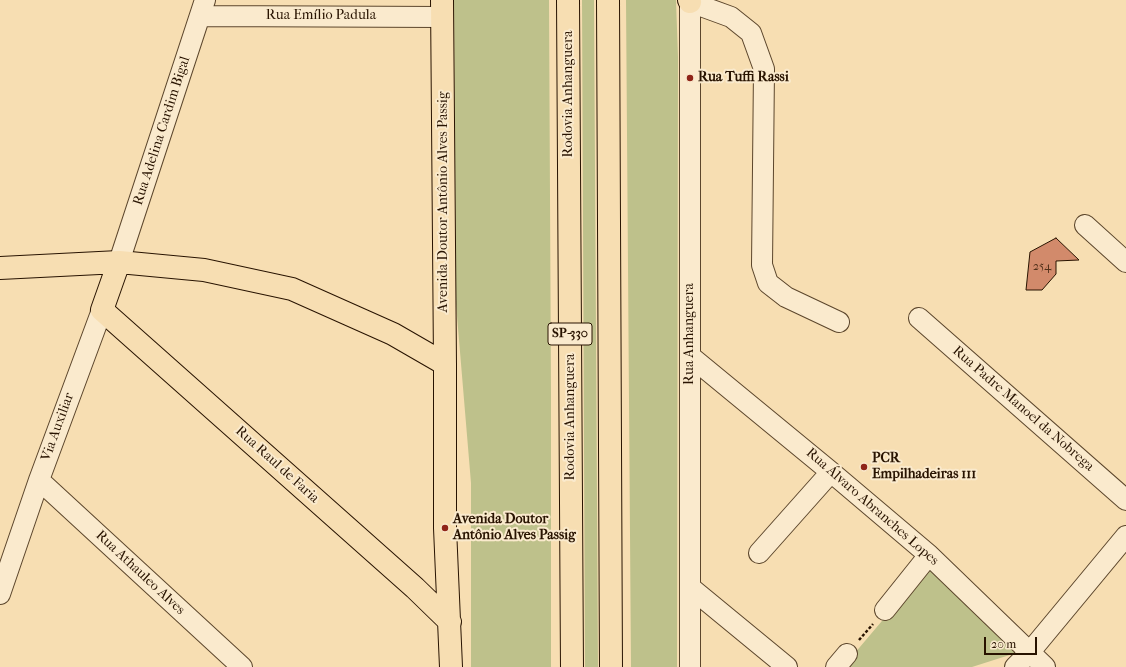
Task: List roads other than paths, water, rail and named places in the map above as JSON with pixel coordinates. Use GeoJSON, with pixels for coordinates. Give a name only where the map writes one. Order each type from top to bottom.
{"type":"FeatureCollection","features":[{"type":"Feature","properties":{"kind":"main road","name":"Rodovia Anhanguera"},"geometry":{"type":"LineString","coordinates":[[568,0],[572,667]]}},
{"type":"Feature","properties":{"kind":"main road","name":"SP-330"},"geometry":{"type":"LineString","coordinates":[[608,0],[611,667]]}},
{"type":"Feature","properties":{"kind":"main road","name":"Avenida Doutor Antônio Alves Passig"},"geometry":{"type":"LineString","coordinates":[[442,8],[445,528],[450,622],[449,664]]}},
{"type":"Feature","properties":{"kind":"main road"},"geometry":{"type":"LineString","coordinates":[[0,268],[119,262],[204,270],[292,289],[393,334],[445,364]]}},
{"type":"Feature","properties":{"kind":"main road","name":"Via Auxiliar"},"geometry":{"type":"LineString","coordinates":[[102,310],[119,262]]}},
{"type":"Feature","properties":{"kind":"main road","name":"Rua Raul de Faria"},"geometry":{"type":"LineString","coordinates":[[102,310],[415,588],[450,622]]}},
{"type":"Feature","properties":{"kind":"street"},"geometry":{"type":"LineString","coordinates":[[690,1],[731,17],[751,33],[764,68],[762,265],[768,283],[786,297],[839,322]]}},
{"type":"Feature","properties":{"kind":"street","name":"Rua Anhanguera"},"geometry":{"type":"LineString","coordinates":[[690,1],[690,667]]}},
{"type":"Feature","properties":{"kind":"street","name":"Rua Emílio Padula"},"geometry":{"type":"LineString","coordinates":[[203,8],[442,8]]}},
{"type":"Feature","properties":{"kind":"street","name":"Rua Adelina Cardim Bigal"},"geometry":{"type":"LineString","coordinates":[[119,262],[203,8]]}},
{"type":"Feature","properties":{"kind":"street"},"geometry":{"type":"LineString","coordinates":[[1085,225],[1126,262]]}},
{"type":"Feature","properties":{"kind":"street","name":"Via Auxiliar"},"geometry":{"type":"LineString","coordinates":[[0,594],[39,480],[102,310]]}},
{"type":"Feature","properties":{"kind":"street","name":"Rua Padre Manoel da Nobrega"},"geometry":{"type":"LineString","coordinates":[[919,318],[1126,500]]}},
{"type":"Feature","properties":{"kind":"street","name":"Rua Álvaro Abranches Lopes"},"geometry":{"type":"LineString","coordinates":[[690,356],[929,555],[1045,667]]}},
{"type":"Feature","properties":{"kind":"street"},"geometry":{"type":"LineString","coordinates":[[759,553],[831,472]]}},
{"type":"Feature","properties":{"kind":"street","name":"Rua Athauleo Alves"},"geometry":{"type":"LineString","coordinates":[[39,480],[242,667]]}},
{"type":"Feature","properties":{"kind":"street"},"geometry":{"type":"LineString","coordinates":[[1015,667],[1126,536]]}},
{"type":"Feature","properties":{"kind":"street"},"geometry":{"type":"LineString","coordinates":[[885,610],[929,555]]}},
{"type":"Feature","properties":{"kind":"street"},"geometry":{"type":"LineString","coordinates":[[690,588],[787,667]]}},
{"type":"Feature","properties":{"kind":"place","name":"Rua Tuffi Rassi"},"geometry":{"type":"Point","coordinates":[690,78]}},
{"type":"Feature","properties":{"kind":"place","name":"PCR Empilhadeiras 111"},"geometry":{"type":"Point","coordinates":[864,467]}},
{"type":"Feature","properties":{"kind":"place","name":"Avenida Doutor Antônio Alves Passig"},"geometry":{"type":"Point","coordinates":[445,528]}}]}
